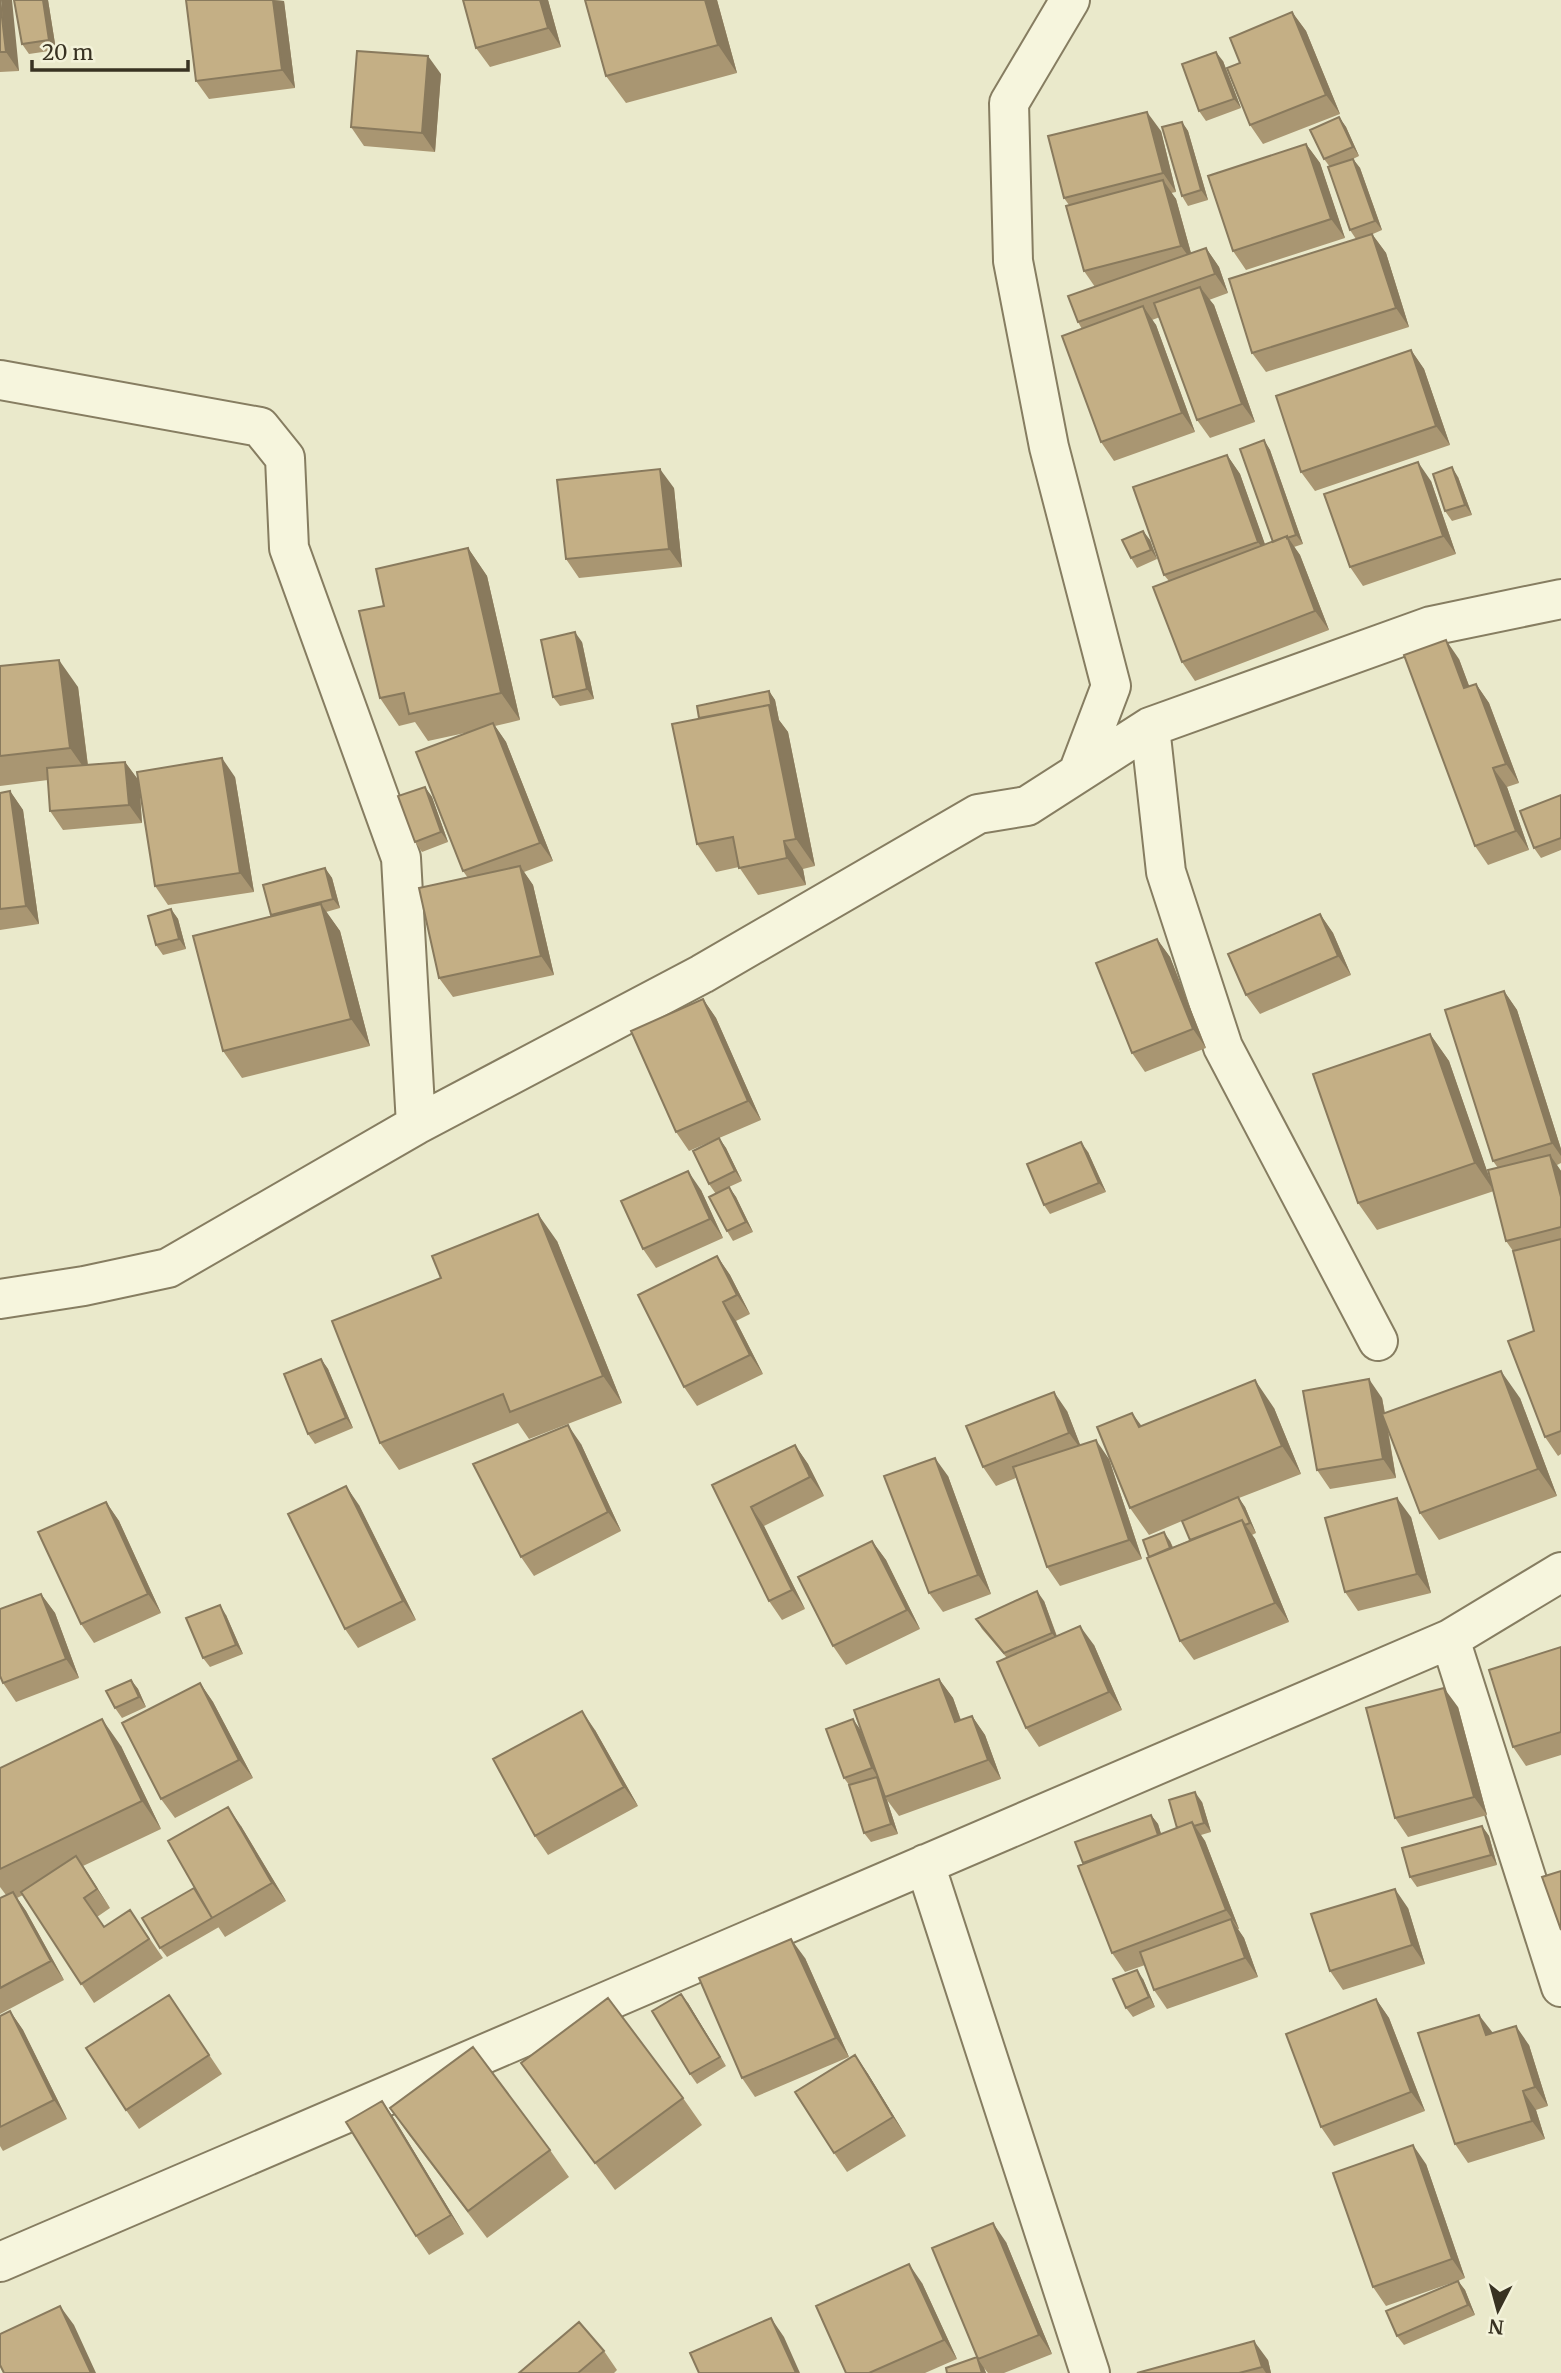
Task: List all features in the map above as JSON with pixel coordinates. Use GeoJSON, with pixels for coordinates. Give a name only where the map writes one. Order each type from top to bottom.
{"type":"FeatureCollection","features":[{"type":"Feature","properties":{"kind":"street"},"geometry":{"type":"LineString","coordinates":[[1070,0],[1009,103],[1013,261],[1049,447],[1111,686],[1078,773]]}},
{"type":"Feature","properties":{"kind":"street"},"geometry":{"type":"LineString","coordinates":[[0,380],[260,427],[285,458],[289,548],[401,858],[416,1125]]}},
{"type":"Feature","properties":{"kind":"street"},"geometry":{"type":"LineString","coordinates":[[0,1299],[84,1286],[168,1268],[416,1125],[702,974],[978,814],[1027,806],[1150,727],[1431,626],[1561,599]]}},
{"type":"Feature","properties":{"kind":"street"},"geometry":{"type":"LineString","coordinates":[[1150,727],[1166,872],[1223,1047],[1378,1340]]}},
{"type":"Feature","properties":{"kind":"street"},"geometry":{"type":"LineString","coordinates":[[0,2262],[1450,1639],[1561,1572]]}},
{"type":"Feature","properties":{"kind":"street"},"geometry":{"type":"LineString","coordinates":[[1450,1639],[1561,1987]]}},
{"type":"Feature","properties":{"kind":"street"},"geometry":{"type":"LineString","coordinates":[[925,1864],[1090,2373]]}},
{"type":"Feature","properties":{"kind":"building"},"geometry":{"type":"Polygon","coordinates":[[[0,0],[6,52],[0,52],[0,0]]]}},
{"type":"Feature","properties":{"kind":"building"},"geometry":{"type":"Polygon","coordinates":[[[14,0],[43,0],[49,40],[22,44],[14,0]]]}},
{"type":"Feature","properties":{"kind":"building"},"geometry":{"type":"Polygon","coordinates":[[[186,0],[273,0],[282,70],[196,81],[186,0]]]}},
{"type":"Feature","properties":{"kind":"building"},"geometry":{"type":"Polygon","coordinates":[[[463,0],[540,0],[548,28],[476,48],[463,0]]]}},
{"type":"Feature","properties":{"kind":"building"},"geometry":{"type":"Polygon","coordinates":[[[585,0],[705,0],[718,45],[606,76],[585,0]]]}},
{"type":"Feature","properties":{"kind":"building"},"geometry":{"type":"Polygon","coordinates":[[[1292,12],[1326,95],[1250,125],[1227,68],[1240,63],[1230,38],[1292,12]]]}},
{"type":"Feature","properties":{"kind":"building"},"geometry":{"type":"Polygon","coordinates":[[[357,51],[428,56],[422,133],[351,127],[357,51]]]}},
{"type":"Feature","properties":{"kind":"building"},"geometry":{"type":"Polygon","coordinates":[[[1216,52],[1234,99],[1199,111],[1182,64],[1216,52]]]}},
{"type":"Feature","properties":{"kind":"building"},"geometry":{"type":"Polygon","coordinates":[[[1147,112],[1163,173],[1064,198],[1048,136],[1147,112]]]}},
{"type":"Feature","properties":{"kind":"building"},"geometry":{"type":"Polygon","coordinates":[[[1339,117],[1353,147],[1324,159],[1310,130],[1339,117]]]}},
{"type":"Feature","properties":{"kind":"building"},"geometry":{"type":"Polygon","coordinates":[[[1182,122],[1201,190],[1182,196],[1162,127],[1182,122]]]}},
{"type":"Feature","properties":{"kind":"building"},"geometry":{"type":"Polygon","coordinates":[[[1306,144],[1331,219],[1233,251],[1208,176],[1306,144]]]}},
{"type":"Feature","properties":{"kind":"building"},"geometry":{"type":"Polygon","coordinates":[[[1353,159],[1375,221],[1350,230],[1328,167],[1353,159]]]}},
{"type":"Feature","properties":{"kind":"building"},"geometry":{"type":"Polygon","coordinates":[[[1163,180],[1181,246],[1084,271],[1066,206],[1163,180]]]}},
{"type":"Feature","properties":{"kind":"building"},"geometry":{"type":"Polygon","coordinates":[[[1372,234],[1396,308],[1252,353],[1229,279],[1372,234]]]}},
{"type":"Feature","properties":{"kind":"building"},"geometry":{"type":"Polygon","coordinates":[[[1206,248],[1215,274],[1078,322],[1068,296],[1206,248]]]}},
{"type":"Feature","properties":{"kind":"building"},"geometry":{"type":"Polygon","coordinates":[[[1200,287],[1242,404],[1197,420],[1154,303],[1200,287]]]}},
{"type":"Feature","properties":{"kind":"building"},"geometry":{"type":"Polygon","coordinates":[[[1143,306],[1182,413],[1101,442],[1062,336],[1143,306]]]}},
{"type":"Feature","properties":{"kind":"building"},"geometry":{"type":"Polygon","coordinates":[[[1411,350],[1436,426],[1301,472],[1276,396],[1411,350]]]}},
{"type":"Feature","properties":{"kind":"building"},"geometry":{"type":"Polygon","coordinates":[[[1264,440],[1296,535],[1273,542],[1240,449],[1264,440]]]}},
{"type":"Feature","properties":{"kind":"building"},"geometry":{"type":"Polygon","coordinates":[[[1227,455],[1258,542],[1164,575],[1133,487],[1227,455]]]}},
{"type":"Feature","properties":{"kind":"building"},"geometry":{"type":"Polygon","coordinates":[[[1418,462],[1443,536],[1350,567],[1324,494],[1418,462]]]}},
{"type":"Feature","properties":{"kind":"building"},"geometry":{"type":"Polygon","coordinates":[[[1452,467],[1465,505],[1445,511],[1433,474],[1452,467]]]}},
{"type":"Feature","properties":{"kind":"building"},"geometry":{"type":"Polygon","coordinates":[[[660,469],[669,549],[566,559],[557,480],[660,469]]]}},
{"type":"Feature","properties":{"kind":"building"},"geometry":{"type":"Polygon","coordinates":[[[1143,531],[1151,550],[1131,558],[1122,540],[1143,531]]]}},
{"type":"Feature","properties":{"kind":"building"},"geometry":{"type":"Polygon","coordinates":[[[1287,536],[1315,611],[1182,662],[1153,587],[1287,536]]]}},
{"type":"Feature","properties":{"kind":"building"},"geometry":{"type":"Polygon","coordinates":[[[468,548],[501,693],[409,714],[404,693],[380,698],[359,611],[384,606],[376,569],[468,548]]]}},
{"type":"Feature","properties":{"kind":"building"},"geometry":{"type":"Polygon","coordinates":[[[575,632],[587,689],[553,697],[541,640],[575,632]]]}},
{"type":"Feature","properties":{"kind":"building"},"geometry":{"type":"Polygon","coordinates":[[[1446,640],[1464,688],[1476,684],[1506,764],[1493,768],[1516,831],[1475,846],[1404,655],[1446,640]]]}},
{"type":"Feature","properties":{"kind":"building"},"geometry":{"type":"Polygon","coordinates":[[[59,660],[70,748],[0,756],[0,666],[59,660]]]}},
{"type":"Feature","properties":{"kind":"building"},"geometry":{"type":"Polygon","coordinates":[[[769,691],[772,710],[769,705],[699,718],[697,706],[769,691]]]}},
{"type":"Feature","properties":{"kind":"building"},"geometry":{"type":"Polygon","coordinates":[[[769,705],[796,839],[784,841],[787,858],[739,868],[733,837],[697,844],[672,724],[769,705]]]}},
{"type":"Feature","properties":{"kind":"building"},"geometry":{"type":"Polygon","coordinates":[[[493,723],[540,843],[463,871],[416,752],[493,723]]]}},
{"type":"Feature","properties":{"kind":"building"},"geometry":{"type":"Polygon","coordinates":[[[222,758],[240,873],[155,886],[137,772],[222,758]]]}},
{"type":"Feature","properties":{"kind":"building"},"geometry":{"type":"Polygon","coordinates":[[[125,762],[129,805],[50,811],[47,768],[125,762]]]}},
{"type":"Feature","properties":{"kind":"building"},"geometry":{"type":"Polygon","coordinates":[[[425,787],[441,832],[415,842],[398,796],[425,787]]]}},
{"type":"Feature","properties":{"kind":"building"},"geometry":{"type":"Polygon","coordinates":[[[10,791],[26,906],[0,909],[0,793],[10,791]]]}},
{"type":"Feature","properties":{"kind":"building"},"geometry":{"type":"Polygon","coordinates":[[[1561,795],[1561,838],[1534,848],[1520,811],[1561,795]]]}},
{"type":"Feature","properties":{"kind":"building"},"geometry":{"type":"Polygon","coordinates":[[[520,866],[541,956],[439,978],[419,888],[520,866]]]}},
{"type":"Feature","properties":{"kind":"building"},"geometry":{"type":"Polygon","coordinates":[[[325,868],[333,899],[271,915],[263,885],[325,868]]]}},
{"type":"Feature","properties":{"kind":"building"},"geometry":{"type":"Polygon","coordinates":[[[321,904],[351,1019],[223,1051],[193,936],[321,904]]]}},
{"type":"Feature","properties":{"kind":"building"},"geometry":{"type":"Polygon","coordinates":[[[171,909],[179,939],[156,945],[148,916],[171,909]]]}},
{"type":"Feature","properties":{"kind":"building"},"geometry":{"type":"Polygon","coordinates":[[[1320,914],[1338,956],[1246,995],[1228,954],[1320,914]]]}},
{"type":"Feature","properties":{"kind":"building"},"geometry":{"type":"Polygon","coordinates":[[[1157,939],[1193,1029],[1132,1053],[1096,963],[1157,939]]]}},
{"type":"Feature","properties":{"kind":"building"},"geometry":{"type":"Polygon","coordinates":[[[1504,991],[1552,1143],[1493,1161],[1445,1010],[1504,991]]]}},
{"type":"Feature","properties":{"kind":"building"},"geometry":{"type":"Polygon","coordinates":[[[703,999],[748,1101],[676,1132],[631,1031],[703,999]]]}},
{"type":"Feature","properties":{"kind":"building"},"geometry":{"type":"Polygon","coordinates":[[[1430,1034],[1475,1163],[1358,1203],[1313,1074],[1430,1034]]]}},
{"type":"Feature","properties":{"kind":"building"},"geometry":{"type":"Polygon","coordinates":[[[719,1138],[735,1171],[709,1184],[693,1151],[719,1138]]]}},
{"type":"Feature","properties":{"kind":"building"},"geometry":{"type":"Polygon","coordinates":[[[1081,1142],[1099,1183],[1044,1205],[1027,1164],[1081,1142]]]}},
{"type":"Feature","properties":{"kind":"building"},"geometry":{"type":"Polygon","coordinates":[[[1550,1155],[1561,1197],[1561,1227],[1506,1241],[1488,1170],[1550,1155]]]}},
{"type":"Feature","properties":{"kind":"building"},"geometry":{"type":"Polygon","coordinates":[[[688,1171],[710,1219],[643,1249],[621,1201],[688,1171]]]}},
{"type":"Feature","properties":{"kind":"building"},"geometry":{"type":"Polygon","coordinates":[[[729,1187],[746,1222],[727,1231],[709,1197],[729,1187]]]}},
{"type":"Feature","properties":{"kind":"building"},"geometry":{"type":"Polygon","coordinates":[[[538,1214],[603,1376],[510,1412],[503,1394],[380,1443],[332,1321],[441,1278],[432,1256],[538,1214]]]}},
{"type":"Feature","properties":{"kind":"building"},"geometry":{"type":"Polygon","coordinates":[[[1561,1239],[1561,1431],[1545,1437],[1508,1341],[1534,1331],[1513,1251],[1561,1239]]]}},
{"type":"Feature","properties":{"kind":"building"},"geometry":{"type":"Polygon","coordinates":[[[717,1256],[737,1295],[723,1302],[750,1355],[684,1387],[638,1295],[717,1256]]]}},
{"type":"Feature","properties":{"kind":"building"},"geometry":{"type":"Polygon","coordinates":[[[321,1359],[346,1418],[308,1434],[284,1374],[321,1359]]]}},
{"type":"Feature","properties":{"kind":"building"},"geometry":{"type":"Polygon","coordinates":[[[1501,1371],[1538,1469],[1420,1513],[1382,1414],[1501,1371]]]}},
{"type":"Feature","properties":{"kind":"building"},"geometry":{"type":"Polygon","coordinates":[[[1369,1379],[1383,1459],[1317,1470],[1303,1391],[1369,1379]]]}},
{"type":"Feature","properties":{"kind":"building"},"geometry":{"type":"Polygon","coordinates":[[[1255,1380],[1282,1446],[1130,1508],[1097,1427],[1132,1413],[1139,1427],[1255,1380]]]}},
{"type":"Feature","properties":{"kind":"building"},"geometry":{"type":"Polygon","coordinates":[[[1054,1392],[1069,1433],[983,1467],[966,1426],[1054,1392]]]}},
{"type":"Feature","properties":{"kind":"building"},"geometry":{"type":"Polygon","coordinates":[[[568,1425],[608,1512],[521,1557],[473,1464],[568,1425]]]}},
{"type":"Feature","properties":{"kind":"building"},"geometry":{"type":"Polygon","coordinates":[[[1096,1440],[1129,1540],[1047,1567],[1013,1467],[1096,1440]]]}},
{"type":"Feature","properties":{"kind":"building"},"geometry":{"type":"Polygon","coordinates":[[[795,1445],[810,1477],[751,1507],[792,1590],[769,1601],[712,1485],[795,1445]]]}},
{"type":"Feature","properties":{"kind":"building"},"geometry":{"type":"Polygon","coordinates":[[[935,1458],[978,1575],[929,1593],[884,1476],[935,1458]]]}},
{"type":"Feature","properties":{"kind":"building"},"geometry":{"type":"Polygon","coordinates":[[[346,1486],[403,1601],[345,1629],[288,1514],[346,1486]]]}},
{"type":"Feature","properties":{"kind":"building"},"geometry":{"type":"Polygon","coordinates":[[[1238,1497],[1250,1523],[1245,1525],[1242,1520],[1190,1540],[1182,1521],[1238,1497]]]}},
{"type":"Feature","properties":{"kind":"building"},"geometry":{"type":"Polygon","coordinates":[[[1397,1498],[1417,1574],[1345,1592],[1325,1518],[1397,1498]]]}},
{"type":"Feature","properties":{"kind":"building"},"geometry":{"type":"Polygon","coordinates":[[[106,1502],[148,1594],[81,1624],[38,1532],[106,1502]]]}},
{"type":"Feature","properties":{"kind":"building"},"geometry":{"type":"Polygon","coordinates":[[[1242,1520],[1275,1603],[1180,1641],[1147,1558],[1242,1520]]]}},
{"type":"Feature","properties":{"kind":"building"},"geometry":{"type":"Polygon","coordinates":[[[1164,1532],[1170,1548],[1149,1557],[1143,1540],[1164,1532]]]}},
{"type":"Feature","properties":{"kind":"building"},"geometry":{"type":"Polygon","coordinates":[[[872,1541],[907,1610],[833,1646],[798,1577],[872,1541]]]}},
{"type":"Feature","properties":{"kind":"building"},"geometry":{"type":"Polygon","coordinates":[[[1037,1591],[1052,1633],[1004,1653],[976,1619],[1037,1591]]]}},
{"type":"Feature","properties":{"kind":"building"},"geometry":{"type":"Polygon","coordinates":[[[41,1594],[66,1659],[3,1683],[0,1676],[0,1609],[41,1594]]]}},
{"type":"Feature","properties":{"kind":"building"},"geometry":{"type":"Polygon","coordinates":[[[220,1605],[236,1645],[203,1658],[186,1618],[220,1605]]]}},
{"type":"Feature","properties":{"kind":"building"},"geometry":{"type":"Polygon","coordinates":[[[1080,1626],[1109,1692],[1026,1728],[997,1662],[1080,1626]]]}},
{"type":"Feature","properties":{"kind":"building"},"geometry":{"type":"Polygon","coordinates":[[[1561,1647],[1561,1732],[1513,1747],[1489,1670],[1561,1647]]]}},
{"type":"Feature","properties":{"kind":"building"},"geometry":{"type":"Polygon","coordinates":[[[939,1679],[955,1722],[972,1716],[988,1760],[885,1797],[854,1710],[939,1679]]]}},
{"type":"Feature","properties":{"kind":"building"},"geometry":{"type":"Polygon","coordinates":[[[131,1680],[139,1697],[115,1708],[106,1691],[131,1680]]]}},
{"type":"Feature","properties":{"kind":"building"},"geometry":{"type":"Polygon","coordinates":[[[200,1683],[239,1760],[161,1799],[122,1723],[200,1683]]]}},
{"type":"Feature","properties":{"kind":"building"},"geometry":{"type":"Polygon","coordinates":[[[1444,1688],[1474,1797],[1395,1818],[1366,1708],[1444,1688]]]}},
{"type":"Feature","properties":{"kind":"building"},"geometry":{"type":"Polygon","coordinates":[[[582,1711],[624,1787],[535,1836],[493,1759],[582,1711]]]}},
{"type":"Feature","properties":{"kind":"building"},"geometry":{"type":"Polygon","coordinates":[[[102,1719],[142,1801],[0,1869],[0,1768],[102,1719]]]}},
{"type":"Feature","properties":{"kind":"building"},"geometry":{"type":"Polygon","coordinates":[[[853,1719],[872,1768],[844,1778],[826,1729],[853,1719]]]}},
{"type":"Feature","properties":{"kind":"building"},"geometry":{"type":"Polygon","coordinates":[[[877,1777],[891,1824],[864,1833],[849,1785],[877,1777]]]}},
{"type":"Feature","properties":{"kind":"building"},"geometry":{"type":"Polygon","coordinates":[[[1195,1792],[1204,1823],[1194,1826],[1192,1822],[1177,1828],[1169,1800],[1195,1792]]]}},
{"type":"Feature","properties":{"kind":"building"},"geometry":{"type":"Polygon","coordinates":[[[228,1807],[272,1883],[212,1918],[168,1841],[228,1807]]]}},
{"type":"Feature","properties":{"kind":"building"},"geometry":{"type":"Polygon","coordinates":[[[1151,1815],[1158,1835],[1083,1863],[1075,1842],[1151,1815]]]}},
{"type":"Feature","properties":{"kind":"building"},"geometry":{"type":"Polygon","coordinates":[[[1192,1822],[1226,1910],[1112,1953],[1078,1866],[1192,1822]]]}},
{"type":"Feature","properties":{"kind":"building"},"geometry":{"type":"Polygon","coordinates":[[[1482,1826],[1491,1855],[1410,1877],[1402,1848],[1482,1826]]]}},
{"type":"Feature","properties":{"kind":"building"},"geometry":{"type":"Polygon","coordinates":[[[76,1856],[97,1889],[84,1898],[104,1927],[130,1910],[149,1939],[81,1984],[21,1892],[76,1856]]]}},
{"type":"Feature","properties":{"kind":"building"},"geometry":{"type":"Polygon","coordinates":[[[1561,1871],[1561,1930],[1542,1877],[1561,1871]]]}},
{"type":"Feature","properties":{"kind":"building"},"geometry":{"type":"Polygon","coordinates":[[[194,1888],[212,1918],[160,1948],[142,1918],[194,1888]]]}},
{"type":"Feature","properties":{"kind":"building"},"geometry":{"type":"Polygon","coordinates":[[[1395,1889],[1412,1945],[1330,1971],[1311,1914],[1395,1889]]]}},
{"type":"Feature","properties":{"kind":"building"},"geometry":{"type":"Polygon","coordinates":[[[13,1892],[51,1961],[0,1988],[0,1898],[13,1892]]]}},
{"type":"Feature","properties":{"kind":"building"},"geometry":{"type":"Polygon","coordinates":[[[1231,1919],[1245,1958],[1154,1990],[1140,1952],[1231,1919]]]}},
{"type":"Feature","properties":{"kind":"building"},"geometry":{"type":"Polygon","coordinates":[[[791,1939],[836,2038],[742,2078],[699,1978],[791,1939]]]}},
{"type":"Feature","properties":{"kind":"building"},"geometry":{"type":"Polygon","coordinates":[[[1137,1970],[1149,1997],[1126,2008],[1113,1979],[1137,1970]]]}},
{"type":"Feature","properties":{"kind":"building"},"geometry":{"type":"Polygon","coordinates":[[[681,1994],[720,2057],[690,2074],[652,2011],[681,1994]]]}},
{"type":"Feature","properties":{"kind":"building"},"geometry":{"type":"Polygon","coordinates":[[[169,1995],[209,2055],[126,2110],[86,2048],[169,1995]]]}},
{"type":"Feature","properties":{"kind":"building"},"geometry":{"type":"Polygon","coordinates":[[[608,1998],[683,2098],[595,2163],[521,2063],[608,1998]]]}},
{"type":"Feature","properties":{"kind":"building"},"geometry":{"type":"Polygon","coordinates":[[[1376,1999],[1411,2092],[1321,2127],[1286,2034],[1376,1999]]]}},
{"type":"Feature","properties":{"kind":"building"},"geometry":{"type":"Polygon","coordinates":[[[10,2011],[54,2100],[0,2127],[0,2016],[10,2011]]]}},
{"type":"Feature","properties":{"kind":"building"},"geometry":{"type":"Polygon","coordinates":[[[1479,2015],[1486,2035],[1516,2026],[1535,2087],[1523,2091],[1532,2121],[1455,2144],[1418,2033],[1479,2015]]]}},
{"type":"Feature","properties":{"kind":"building"},"geometry":{"type":"Polygon","coordinates":[[[473,2047],[550,2150],[468,2211],[390,2108],[473,2047]]]}},
{"type":"Feature","properties":{"kind":"building"},"geometry":{"type":"Polygon","coordinates":[[[855,2055],[893,2117],[834,2153],[795,2092],[855,2055]]]}},
{"type":"Feature","properties":{"kind":"building"},"geometry":{"type":"Polygon","coordinates":[[[382,2101],[451,2215],[416,2236],[346,2122],[382,2101]]]}},
{"type":"Feature","properties":{"kind":"building"},"geometry":{"type":"Polygon","coordinates":[[[1413,2145],[1452,2259],[1373,2287],[1333,2173],[1413,2145]]]}},
{"type":"Feature","properties":{"kind":"building"},"geometry":{"type":"Polygon","coordinates":[[[993,2223],[1039,2335],[978,2359],[932,2248],[993,2223]]]}},
{"type":"Feature","properties":{"kind":"building"},"geometry":{"type":"Polygon","coordinates":[[[909,2264],[944,2340],[869,2373],[846,2373],[816,2306],[909,2264]]]}},
{"type":"Feature","properties":{"kind":"building"},"geometry":{"type":"Polygon","coordinates":[[[1458,2281],[1468,2305],[1397,2336],[1386,2311],[1458,2281]]]}},
{"type":"Feature","properties":{"kind":"building"},"geometry":{"type":"Polygon","coordinates":[[[60,2306],[91,2373],[4,2373],[0,2365],[0,2334],[60,2306]]]}},
{"type":"Feature","properties":{"kind":"building"},"geometry":{"type":"Polygon","coordinates":[[[771,2318],[796,2373],[699,2373],[690,2353],[771,2318]]]}},
{"type":"Feature","properties":{"kind":"building"},"geometry":{"type":"Polygon","coordinates":[[[579,2322],[604,2351],[578,2373],[519,2373],[579,2322]]]}},
{"type":"Feature","properties":{"kind":"building"},"geometry":{"type":"Polygon","coordinates":[[[1254,2341],[1262,2367],[1239,2373],[1137,2373],[1254,2341]]]}},
{"type":"Feature","properties":{"kind":"building"},"geometry":{"type":"Polygon","coordinates":[[[977,2357],[982,2373],[947,2373],[946,2368],[977,2357]]]}}]}
